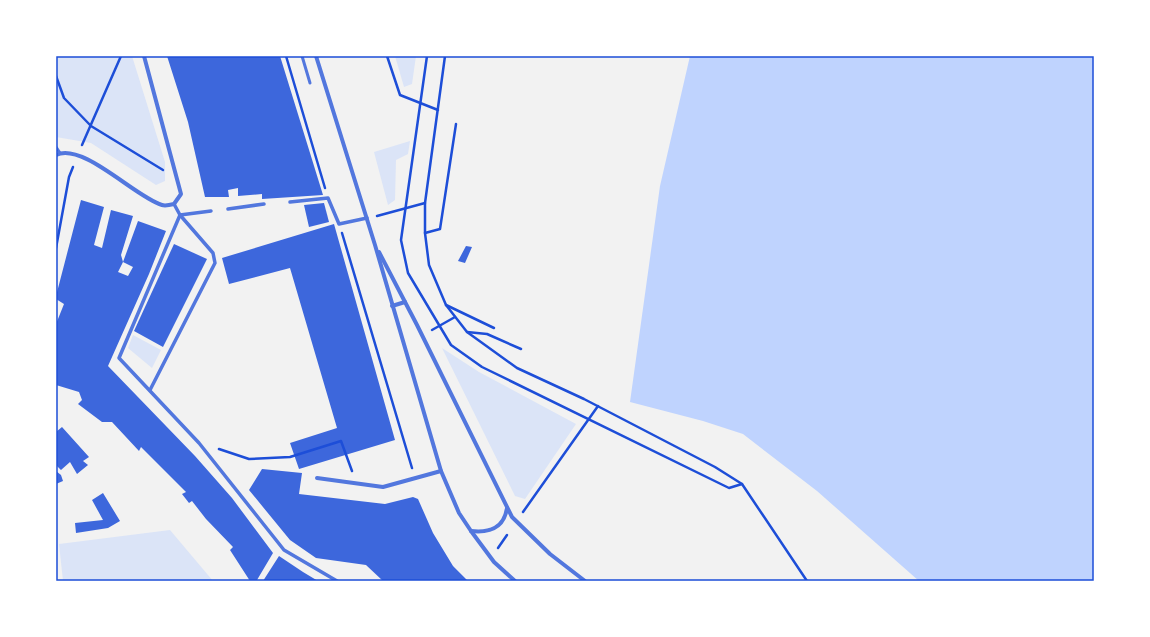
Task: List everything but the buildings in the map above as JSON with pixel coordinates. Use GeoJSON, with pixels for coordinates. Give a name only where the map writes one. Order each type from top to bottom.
{"type":"FeatureCollection","features":[{"type":"Feature","properties":{"kind":"street"},"geometry":{"type":"LineString","coordinates":[[58,154],[78,155],[92,162],[150,200],[163,206],[174,204],[181,194],[144,56]]}},
{"type":"Feature","properties":{"kind":"street"},"geometry":{"type":"LineString","coordinates":[[317,58],[367,218],[441,471],[459,513],[471,531],[491,559],[515,581]]}},
{"type":"Feature","properties":{"kind":"street"},"geometry":{"type":"LineString","coordinates":[[290,202],[328,198],[340,224],[367,218]]}},
{"type":"Feature","properties":{"kind":"street"},"geometry":{"type":"LineString","coordinates":[[150,390],[215,263],[213,253],[180,215],[174,204]]}},
{"type":"Feature","properties":{"kind":"street"},"geometry":{"type":"LineString","coordinates":[[228,209],[264,204]]}},
{"type":"Feature","properties":{"kind":"street"},"geometry":{"type":"LineString","coordinates":[[180,215],[211,211]]}},
{"type":"Feature","properties":{"kind":"street"},"geometry":{"type":"LineString","coordinates":[[180,215],[119,358],[199,443],[284,550],[337,581]]}},
{"type":"Feature","properties":{"kind":"street"},"geometry":{"type":"LineString","coordinates":[[375,245],[405,302],[507,508],[516,521],[550,554],[585,581]]}},
{"type":"Feature","properties":{"kind":"street"},"geometry":{"type":"LineString","coordinates":[[392,306],[405,302]]}},
{"type":"Feature","properties":{"kind":"street"},"geometry":{"type":"LineString","coordinates":[[317,478],[383,487],[441,471]]}},
{"type":"Feature","properties":{"kind":"street"},"geometry":{"type":"LineString","coordinates":[[471,531],[485,533],[494,529],[502,522],[507,508]]}},
{"type":"Feature","properties":{"kind":"lane"},"geometry":{"type":"LineString","coordinates":[[302,56],[310,83]]}},
{"type":"Feature","properties":{"kind":"lane"},"geometry":{"type":"LineString","coordinates":[[56,146],[58,154]]}},
{"type":"Feature","properties":{"kind":"path"},"geometry":{"type":"LineString","coordinates":[[286,56],[328,198]]}},
{"type":"Feature","properties":{"kind":"path"},"geometry":{"type":"LineString","coordinates":[[387,56],[400,95],[438,110]]}},
{"type":"Feature","properties":{"kind":"path"},"geometry":{"type":"LineString","coordinates":[[427,56],[401,240],[408,273],[451,345],[482,367],[729,488],[742,484]]}},
{"type":"Feature","properties":{"kind":"path"},"geometry":{"type":"LineString","coordinates":[[445,56],[425,203],[425,233],[429,265],[446,305],[467,332],[517,368],[598,406],[715,468],[742,484],[807,581]]}},
{"type":"Feature","properties":{"kind":"path"},"geometry":{"type":"LineString","coordinates":[[56,76],[64,98],[91,126],[178,180]]}},
{"type":"Feature","properties":{"kind":"path"},"geometry":{"type":"LineString","coordinates":[[425,233],[440,229],[456,124]]}},
{"type":"Feature","properties":{"kind":"path"},"geometry":{"type":"LineString","coordinates":[[367,218],[425,203]]}},
{"type":"Feature","properties":{"kind":"path"},"geometry":{"type":"LineString","coordinates":[[340,224],[410,457],[414,478]]}},
{"type":"Feature","properties":{"kind":"path"},"geometry":{"type":"LineString","coordinates":[[446,305],[494,328]]}},
{"type":"Feature","properties":{"kind":"path"},"geometry":{"type":"LineString","coordinates":[[467,332],[487,334],[521,349]]}},
{"type":"Feature","properties":{"kind":"path"},"geometry":{"type":"LineString","coordinates":[[491,559],[516,521],[598,406]]}},
{"type":"Feature","properties":{"kind":"path"},"geometry":{"type":"LineString","coordinates":[[199,443],[249,459],[290,457],[341,441],[357,484]]}},
{"type":"Feature","properties":{"kind":"shaded area"},"geometry":{"type":"Polygon","coordinates":[[[56,56],[132,56],[165,162],[165,181],[156,185],[91,143],[56,137],[56,56]]]}},
{"type":"Feature","properties":{"kind":"shaded area"},"geometry":{"type":"Polygon","coordinates":[[[395,56],[416,56],[412,84],[404,87],[395,56]]]}},
{"type":"Feature","properties":{"kind":"shaded area"},"geometry":{"type":"Polygon","coordinates":[[[410,141],[408,154],[396,160],[395,200],[388,205],[374,152],[410,141]]]}},
{"type":"Feature","properties":{"kind":"shaded area"},"geometry":{"type":"Polygon","coordinates":[[[133,335],[161,350],[152,368],[128,348],[133,335]]]}},
{"type":"Feature","properties":{"kind":"shaded area"},"geometry":{"type":"Polygon","coordinates":[[[442,348],[479,372],[576,424],[525,499],[515,496],[442,348]]]}},
{"type":"Feature","properties":{"kind":"shaded area"},"geometry":{"type":"Polygon","coordinates":[[[170,530],[213,581],[63,581],[59,544],[170,530]]]}},
{"type":"Feature","properties":{"kind":"water"},"geometry":{"type":"Polygon","coordinates":[[[690,56],[1094,56],[1094,581],[919,581],[817,491],[743,434],[703,421],[630,402],[660,186],[690,56]]]}}]}
